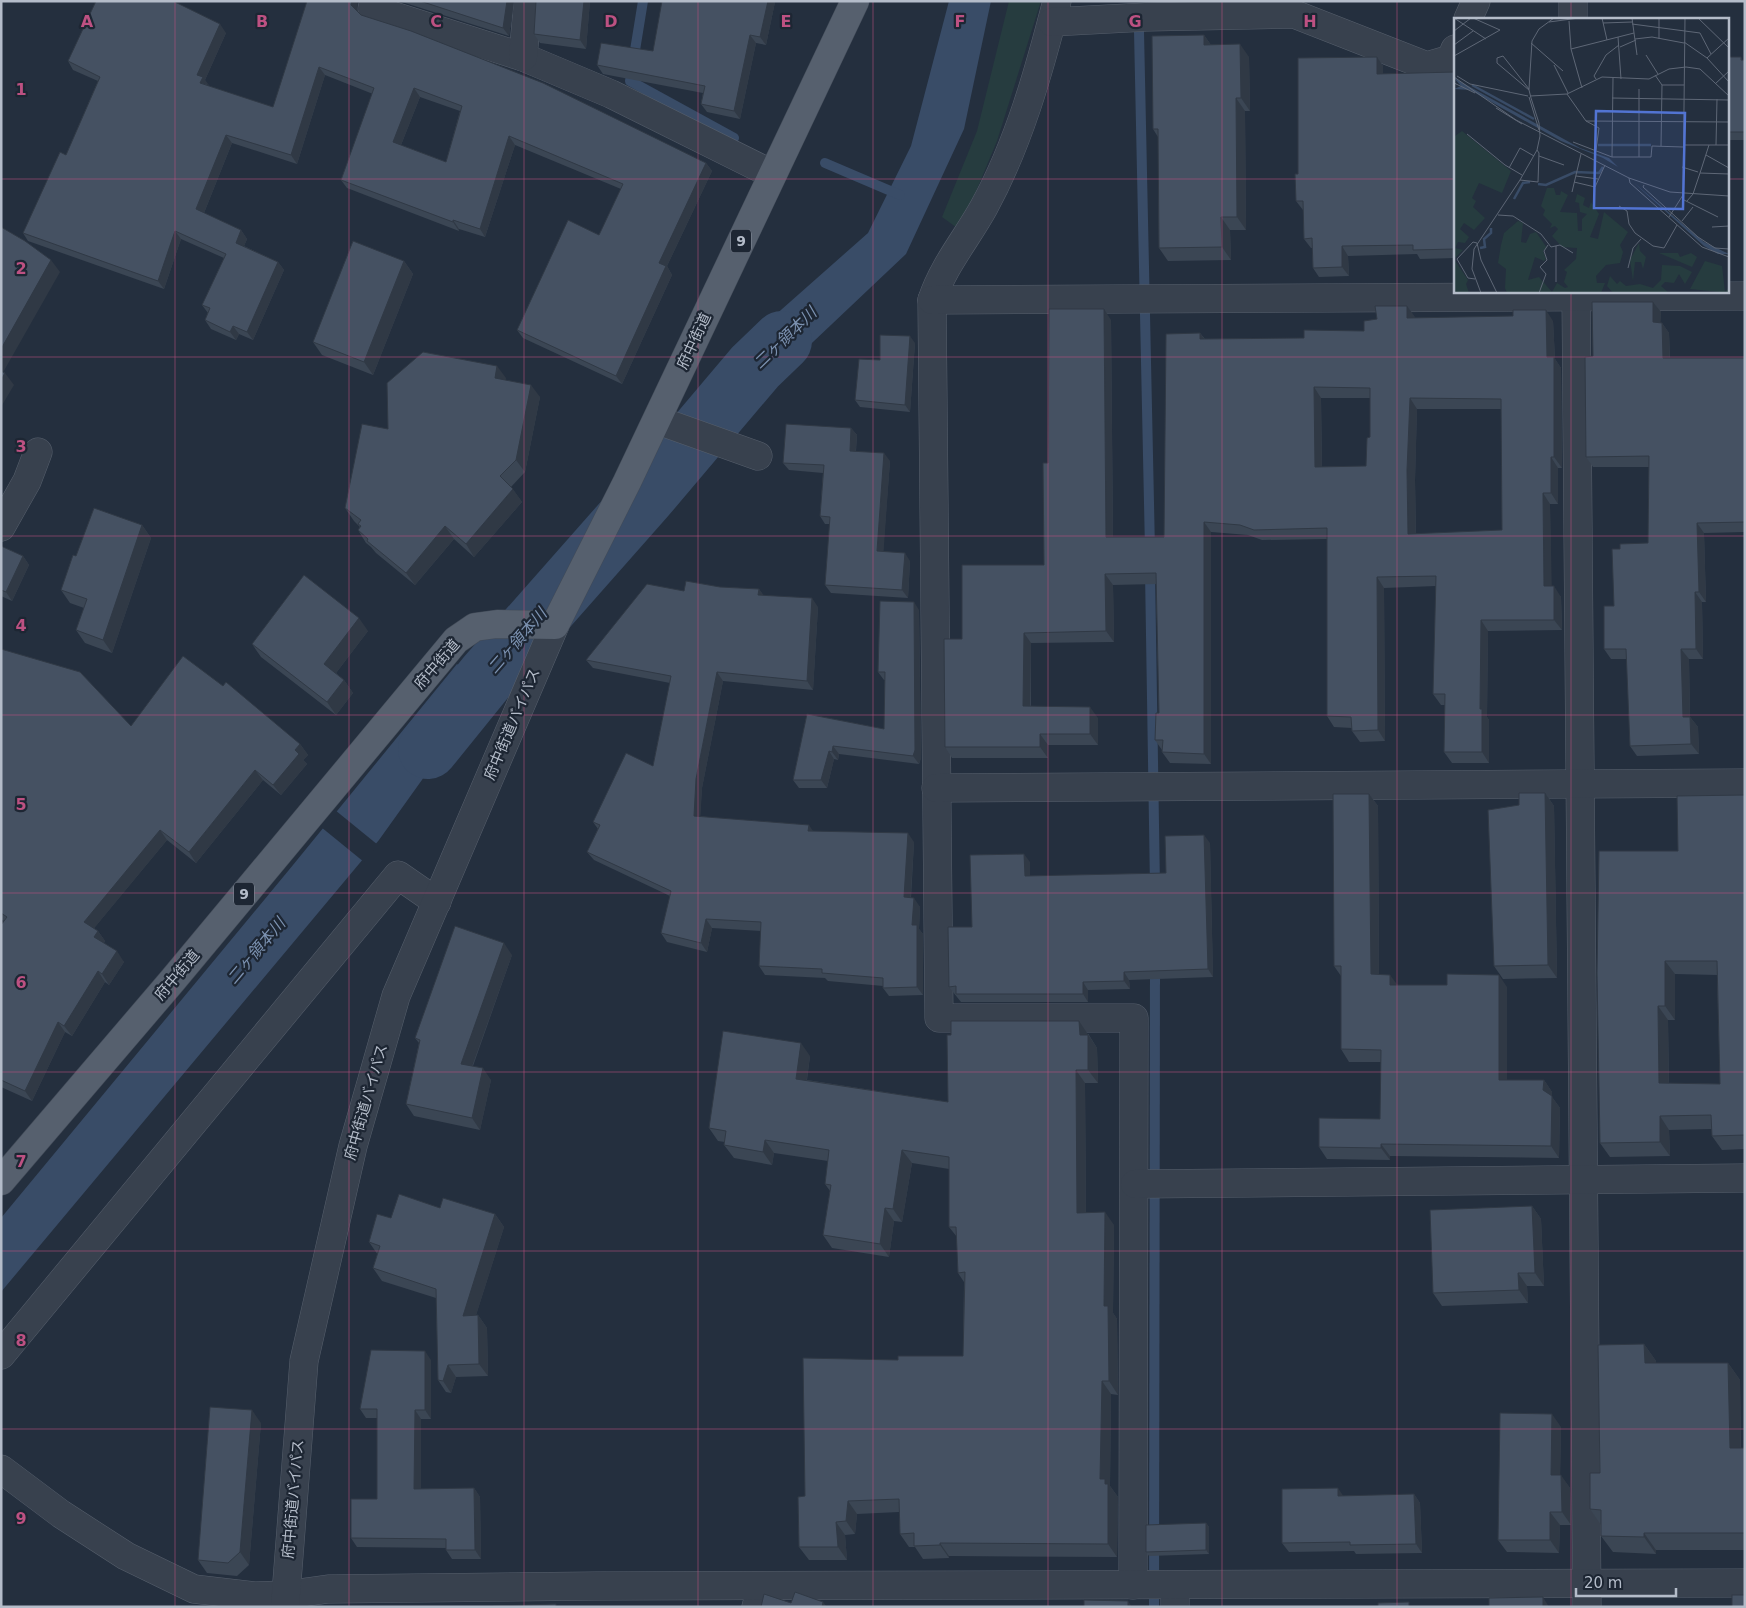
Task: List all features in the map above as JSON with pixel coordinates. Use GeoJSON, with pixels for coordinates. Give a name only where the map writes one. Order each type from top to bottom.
{"type":"FeatureCollection","features":[{"type":"Feature","properties":{"kind":"main road","name":"府中街道"},"geometry":{"type":"LineString","coordinates":[[1,1181],[172,982],[456,640],[475,627],[496,624],[555,625],[658,421],[772,174],[818,82],[855,1]]}},
{"type":"Feature","properties":{"kind":"street"},"geometry":{"type":"LineString","coordinates":[[374,1],[372,10],[522,57],[611,94],[772,174]]}},
{"type":"Feature","properties":{"kind":"street"},"geometry":{"type":"LineString","coordinates":[[522,57],[528,1]]}},
{"type":"Feature","properties":{"kind":"street"},"geometry":{"type":"LineString","coordinates":[[1468,18],[1476,1]]}},
{"type":"Feature","properties":{"kind":"street"},"geometry":{"type":"LineString","coordinates":[[1573,1],[1573,18]]}},
{"type":"Feature","properties":{"kind":"street"},"geometry":{"type":"LineString","coordinates":[[1159,1589],[1148,1184],[1134,1018],[939,1018],[932,300],[938,283],[984,207],[1013,148],[1054,11],[1146,17],[1294,14],[1427,66],[1450,59],[1454,51]]}},
{"type":"Feature","properties":{"kind":"street"},"geometry":{"type":"LineString","coordinates":[[932,300],[1576,295],[1745,296]]}},
{"type":"Feature","properties":{"kind":"street"},"geometry":{"type":"LineString","coordinates":[[1576,295],[1587,1595]]}},
{"type":"Feature","properties":{"kind":"street"},"geometry":{"type":"LineString","coordinates":[[658,421],[758,456]]}},
{"type":"Feature","properties":{"kind":"street"},"geometry":{"type":"LineString","coordinates":[[1,527],[27,481],[38,452]]}},
{"type":"Feature","properties":{"kind":"street","name":"府中街道バイパス"},"geometry":{"type":"LineString","coordinates":[[285,1601],[304,1361],[353,1146],[396,996],[555,625]]}},
{"type":"Feature","properties":{"kind":"street"},"geometry":{"type":"LineString","coordinates":[[936,788],[1745,783]]}},
{"type":"Feature","properties":{"kind":"street"},"geometry":{"type":"LineString","coordinates":[[1,1355],[398,875],[437,902]]}},
{"type":"Feature","properties":{"kind":"street"},"geometry":{"type":"LineString","coordinates":[[1148,1184],[1745,1178]]}},
{"type":"Feature","properties":{"kind":"street"},"geometry":{"type":"LineString","coordinates":[[1,1469],[60,1514],[190,1598],[254,1596],[285,1601],[328,1589],[759,1596],[1159,1589],[1587,1595],[1745,1583]]}},
{"type":"Feature","properties":{"kind":"green space"},"geometry":{"type":"Polygon","coordinates":[[[1009,1],[1041,1],[997,141],[960,230],[942,217],[977,131],[1009,1]]]}},
{"type":"Feature","properties":{"kind":"water"},"geometry":{"type":"Polygon","coordinates":[[[949,1],[991,1],[964,129],[906,254],[740,411],[715,395],[756,332],[868,233],[911,146],[949,1]]]}},
{"type":"Feature","properties":{"kind":"water"},"geometry":{"type":"Polygon","coordinates":[[[457,664],[487,689],[379,840],[1,1292],[1,1218],[457,664]]]}},
{"type":"Feature","properties":{"kind":"pier"},"geometry":{"type":"Polygon","coordinates":[[[335,810],[378,845],[364,862],[321,827],[335,810]]]}},
{"type":"Feature","properties":{"kind":"building"},"geometry":{"type":"Polygon","coordinates":[[[96,1],[173,1],[220,24],[197,75],[203,77],[200,83],[273,107],[307,1],[352,1],[351,5],[361,15],[411,31],[543,83],[706,163],[659,263],[666,266],[616,376],[517,330],[568,220],[599,235],[623,184],[509,136],[480,229],[453,220],[453,222],[341,180],[374,88],[319,67],[291,155],[226,135],[196,209],[241,230],[236,243],[278,262],[247,332],[233,326],[230,332],[205,320],[210,308],[202,305],[226,254],[175,231],[158,281],[23,233],[60,152],[66,155],[100,77],[68,61],[96,1]],[[414,88],[393,142],[446,162],[462,106],[414,88]]]}},
{"type":"Feature","properties":{"kind":"building"},"geometry":{"type":"Polygon","coordinates":[[[420,1],[507,1],[503,28],[420,1]]]}},
{"type":"Feature","properties":{"kind":"building"},"geometry":{"type":"Polygon","coordinates":[[[536,1],[584,1],[580,40],[534,34],[536,1]]]}},
{"type":"Feature","properties":{"kind":"building"},"geometry":{"type":"Polygon","coordinates":[[[662,1],[768,1],[760,37],[750,35],[734,111],[701,104],[705,86],[597,65],[601,43],[653,51],[662,1]]]}},
{"type":"Feature","properties":{"kind":"building"},"geometry":{"type":"Polygon","coordinates":[[[1204,35],[1204,45],[1240,44],[1241,98],[1236,98],[1237,217],[1221,217],[1222,247],[1159,248],[1158,129],[1153,129],[1152,36],[1204,35]]]}},
{"type":"Feature","properties":{"kind":"building"},"geometry":{"type":"Polygon","coordinates":[[[1377,57],[1377,74],[1454,72],[1454,249],[1413,250],[1413,245],[1342,246],[1342,267],[1313,268],[1312,238],[1304,239],[1303,201],[1296,201],[1295,174],[1298,174],[1298,58],[1377,57]]]}},
{"type":"Feature","properties":{"kind":"building"},"geometry":{"type":"Polygon","coordinates":[[[1728,57],[1741,57],[1741,60],[1745,60],[1745,132],[1728,132],[1728,57]]]}},
{"type":"Feature","properties":{"kind":"building"},"geometry":{"type":"Polygon","coordinates":[[[1,227],[25,241],[51,260],[1,349],[1,227]]]}},
{"type":"Feature","properties":{"kind":"building"},"geometry":{"type":"Polygon","coordinates":[[[353,241],[404,261],[364,362],[313,342],[353,241]]]}},
{"type":"Feature","properties":{"kind":"building"},"geometry":{"type":"Polygon","coordinates":[[[1592,302],[1653,302],[1653,322],[1662,323],[1663,358],[1745,358],[1745,522],[1697,523],[1699,592],[1695,592],[1696,649],[1681,649],[1683,717],[1690,717],[1691,744],[1630,746],[1626,649],[1604,649],[1604,606],[1614,606],[1612,549],[1620,549],[1620,544],[1648,543],[1649,456],[1586,457],[1585,357],[1593,356],[1592,302]]]}},
{"type":"Feature","properties":{"kind":"building"},"geometry":{"type":"Polygon","coordinates":[[[1375,306],[1407,306],[1407,318],[1513,316],[1513,310],[1546,310],[1547,357],[1554,357],[1554,457],[1551,457],[1551,493],[1543,493],[1544,586],[1554,586],[1554,620],[1481,620],[1480,709],[1482,709],[1482,752],[1444,752],[1445,694],[1433,694],[1436,576],[1377,577],[1378,730],[1352,731],[1351,717],[1327,716],[1327,528],[1254,530],[1240,525],[1204,522],[1204,754],[1162,752],[1163,740],[1155,740],[1156,713],[1159,713],[1156,573],[1105,574],[1106,631],[1024,633],[1023,706],[1090,707],[1090,734],[1040,734],[1040,747],[945,747],[944,639],[962,639],[962,565],[1044,565],[1043,463],[1048,463],[1049,309],[1104,309],[1106,537],[1164,537],[1166,334],[1200,333],[1200,339],[1304,338],[1304,330],[1364,331],[1364,321],[1377,319],[1375,306]],[[1314,387],[1315,467],[1366,466],[1367,438],[1370,437],[1370,388],[1314,387]],[[1410,398],[1407,470],[1408,534],[1502,530],[1501,399],[1410,398]]]}},
{"type":"Feature","properties":{"kind":"building"},"geometry":{"type":"Polygon","coordinates":[[[880,335],[910,336],[905,405],[855,400],[859,359],[880,360],[880,335]]]}},
{"type":"Feature","properties":{"kind":"building"},"geometry":{"type":"Polygon","coordinates":[[[423,352],[497,366],[495,378],[531,385],[516,460],[500,476],[513,489],[466,544],[445,526],[406,573],[367,541],[368,539],[358,530],[361,526],[358,524],[361,520],[345,508],[362,424],[388,429],[387,383],[423,352]]]}},
{"type":"Feature","properties":{"kind":"building"},"geometry":{"type":"Polygon","coordinates":[[[1,371],[5,373],[1,380],[1,371]]]}},
{"type":"Feature","properties":{"kind":"building"},"geometry":{"type":"Polygon","coordinates":[[[786,424],[851,428],[850,451],[884,453],[877,551],[905,553],[902,590],[825,585],[830,517],[820,516],[824,465],[783,463],[786,424]]]}},
{"type":"Feature","properties":{"kind":"building"},"geometry":{"type":"Polygon","coordinates":[[[94,508],[142,525],[103,640],[76,630],[87,599],[61,590],[73,555],[76,556],[94,508]]]}},
{"type":"Feature","properties":{"kind":"building"},"geometry":{"type":"Polygon","coordinates":[[[1,546],[23,556],[6,592],[1,590],[1,546]]]}},
{"type":"Feature","properties":{"kind":"building"},"geometry":{"type":"Polygon","coordinates":[[[304,575],[359,618],[324,664],[344,680],[327,702],[252,644],[304,575]]]}},
{"type":"Feature","properties":{"kind":"building"},"geometry":{"type":"Polygon","coordinates":[[[686,581],[720,587],[759,589],[758,595],[812,598],[807,681],[717,672],[696,779],[694,816],[809,825],[808,831],[908,833],[904,897],[914,898],[912,925],[917,925],[917,987],[883,988],[883,978],[822,973],[822,969],[759,966],[761,922],[706,919],[701,943],[661,933],[671,891],[587,852],[600,825],[593,822],[626,753],[653,766],[671,676],[586,660],[647,584],[684,591],[686,581]]]}},
{"type":"Feature","properties":{"kind":"building"},"geometry":{"type":"Polygon","coordinates":[[[880,601],[914,602],[915,750],[913,756],[833,746],[832,752],[829,751],[821,780],[793,780],[807,714],[884,729],[885,672],[878,672],[880,601]]]}},
{"type":"Feature","properties":{"kind":"building"},"geometry":{"type":"Polygon","coordinates":[[[1,649],[80,672],[131,726],[183,656],[223,686],[226,682],[300,744],[295,750],[299,754],[273,785],[255,770],[189,852],[160,830],[84,922],[98,931],[94,937],[117,951],[102,974],[98,971],[64,1026],[58,1022],[25,1091],[1,1080],[1,925],[7,917],[1,913],[1,649]]]}},
{"type":"Feature","properties":{"kind":"building"},"geometry":{"type":"Polygon","coordinates":[[[1519,793],[1545,793],[1548,965],[1494,966],[1488,810],[1519,805],[1519,793]]]}},
{"type":"Feature","properties":{"kind":"building"},"geometry":{"type":"Polygon","coordinates":[[[1333,794],[1369,794],[1371,974],[1390,975],[1390,985],[1447,985],[1447,974],[1499,975],[1499,1080],[1544,1080],[1543,1090],[1552,1096],[1551,1146],[1381,1144],[1381,1148],[1319,1147],[1319,1118],[1380,1119],[1381,1050],[1341,1049],[1341,966],[1334,966],[1333,794]]]}},
{"type":"Feature","properties":{"kind":"building"},"geometry":{"type":"Polygon","coordinates":[[[1745,795],[1745,1135],[1712,1136],[1711,1115],[1660,1116],[1660,1142],[1600,1143],[1597,973],[1599,851],[1678,851],[1677,796],[1745,795]],[[1665,961],[1665,1006],[1658,1006],[1659,1083],[1720,1084],[1717,961],[1665,961]]]}},
{"type":"Feature","properties":{"kind":"building"},"geometry":{"type":"Polygon","coordinates":[[[1204,835],[1208,969],[1124,972],[1124,981],[1083,982],[1083,994],[956,994],[956,986],[949,987],[948,927],[972,927],[970,855],[1024,854],[1025,876],[1166,873],[1165,836],[1204,835]]]}},
{"type":"Feature","properties":{"kind":"building"},"geometry":{"type":"Polygon","coordinates":[[[455,926],[504,943],[461,1064],[483,1068],[472,1118],[406,1104],[420,1040],[415,1038],[455,926]]]}},
{"type":"Feature","properties":{"kind":"building"},"geometry":{"type":"Polygon","coordinates":[[[951,1021],[1079,1021],[1080,1035],[1088,1035],[1088,1070],[1076,1070],[1077,1213],[1105,1212],[1104,1306],[1108,1306],[1109,1381],[1102,1381],[1100,1479],[1105,1479],[1105,1484],[1108,1484],[1108,1544],[940,1543],[940,1545],[914,1546],[914,1533],[900,1534],[899,1499],[848,1501],[846,1521],[836,1522],[838,1547],[799,1547],[798,1497],[805,1496],[803,1358],[898,1360],[898,1356],[963,1356],[965,1272],[958,1273],[956,1227],[949,1227],[949,1157],[902,1150],[893,1209],[885,1208],[880,1244],[823,1235],[831,1185],[825,1184],[829,1150],[765,1140],[763,1152],[724,1145],[726,1131],[709,1128],[723,1031],[801,1043],[796,1079],[948,1102],[947,1035],[951,1035],[951,1021]]]}},
{"type":"Feature","properties":{"kind":"building"},"geometry":{"type":"Polygon","coordinates":[[[399,1194],[440,1208],[443,1198],[495,1214],[463,1316],[478,1315],[479,1364],[448,1365],[443,1381],[438,1380],[436,1289],[373,1268],[380,1246],[369,1242],[377,1214],[391,1218],[399,1194]]]}},
{"type":"Feature","properties":{"kind":"building"},"geometry":{"type":"Polygon","coordinates":[[[1532,1206],[1535,1273],[1518,1273],[1519,1290],[1433,1293],[1430,1210],[1532,1206]]]}},
{"type":"Feature","properties":{"kind":"building"},"geometry":{"type":"Polygon","coordinates":[[[1644,1344],[1645,1363],[1728,1363],[1730,1448],[1745,1448],[1745,1533],[1644,1533],[1644,1537],[1601,1536],[1601,1510],[1590,1509],[1590,1473],[1600,1473],[1598,1345],[1644,1344]]]}},
{"type":"Feature","properties":{"kind":"building"},"geometry":{"type":"Polygon","coordinates":[[[371,1350],[425,1351],[425,1410],[415,1410],[414,1489],[474,1488],[475,1550],[446,1550],[446,1539],[351,1538],[351,1499],[377,1499],[377,1409],[360,1409],[371,1350]]]}},
{"type":"Feature","properties":{"kind":"building"},"geometry":{"type":"Polygon","coordinates":[[[210,1407],[252,1410],[240,1552],[228,1563],[198,1560],[210,1407]]]}},
{"type":"Feature","properties":{"kind":"building"},"geometry":{"type":"Polygon","coordinates":[[[1500,1413],[1552,1414],[1551,1475],[1561,1475],[1562,1512],[1550,1512],[1550,1540],[1498,1540],[1500,1413]]]}},
{"type":"Feature","properties":{"kind":"building"},"geometry":{"type":"Polygon","coordinates":[[[1338,1488],[1338,1496],[1414,1494],[1416,1544],[1350,1545],[1350,1542],[1282,1543],[1282,1489],[1338,1488]]]}},
{"type":"Feature","properties":{"kind":"building"},"geometry":{"type":"Polygon","coordinates":[[[1206,1523],[1206,1550],[1146,1552],[1146,1525],[1206,1523]]]}},
{"type":"Feature","properties":{"kind":"building"},"geometry":{"type":"Polygon","coordinates":[[[795,1592],[823,1602],[822,1607],[761,1607],[764,1594],[791,1603],[795,1592]]]}},
{"type":"Feature","properties":{"kind":"building"},"geometry":{"type":"Polygon","coordinates":[[[1732,1595],[1745,1595],[1745,1607],[1732,1607],[1732,1595]]]}},
{"type":"Feature","properties":{"kind":"building"},"geometry":{"type":"Polygon","coordinates":[[[1543,1597],[1543,1607],[1489,1607],[1489,1598],[1543,1597]]]}},
{"type":"Feature","properties":{"kind":"building"},"geometry":{"type":"Polygon","coordinates":[[[1084,1600],[1128,1601],[1128,1607],[1084,1607],[1084,1600]]]}},
{"type":"Feature","properties":{"kind":"building"},"geometry":{"type":"Polygon","coordinates":[[[1409,1602],[1409,1607],[1378,1607],[1378,1603],[1409,1602]]]}},
{"type":"Feature","properties":{"kind":"building"},"geometry":{"type":"Polygon","coordinates":[[[556,1604],[556,1607],[493,1607],[493,1606],[556,1604]]]}},
{"type":"Feature","properties":{"kind":"waterway"},"geometry":{"type":"LineString","coordinates":[[643,1],[630,81],[734,138]]}},
{"type":"Feature","properties":{"kind":"waterway"},"geometry":{"type":"LineString","coordinates":[[1139,31],[1150,550]]}},
{"type":"Feature","properties":{"kind":"waterway"},"geometry":{"type":"LineString","coordinates":[[825,163],[900,195]]}},
{"type":"Feature","properties":{"kind":"waterway","name":"二ヶ領本川"},"geometry":{"type":"LineString","coordinates":[[428,749],[487,676],[645,497],[755,367],[782,341]]}},
{"type":"Feature","properties":{"kind":"waterway"},"geometry":{"type":"LineString","coordinates":[[1150,572],[1155,887]]}},
{"type":"Feature","properties":{"kind":"waterway"},"geometry":{"type":"LineString","coordinates":[[1154,1607],[1155,967]]}}]}
